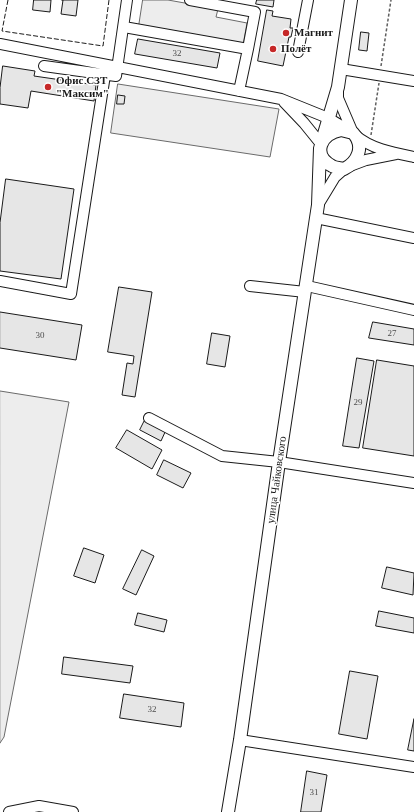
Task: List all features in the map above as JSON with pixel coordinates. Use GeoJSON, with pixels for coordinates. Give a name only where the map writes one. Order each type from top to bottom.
{"type":"FeatureCollection","features":[{"type":"Feature","properties":{"kind":"main road","name":"улица Чайковского"},"geometry":{"type":"LineString","coordinates":[[228,812],[240,740],[279,462],[318,205],[320,146],[338,87],[351,0]]}},
{"type":"Feature","properties":{"kind":"main road"},"geometry":{"type":"LineString","coordinates":[[341,130],[354,134],[359,144],[360,151],[358,157],[347,167],[331,165],[326,162],[320,146],[329,134],[341,130]]}},
{"type":"Feature","properties":{"kind":"street"},"geometry":{"type":"LineString","coordinates":[[44,66],[116,76],[127,0]]}},
{"type":"Feature","properties":{"kind":"street"},"geometry":{"type":"LineString","coordinates":[[190,0],[255,12],[239,91]]}},
{"type":"Feature","properties":{"kind":"street"},"geometry":{"type":"LineString","coordinates":[[298,52],[308,0]]}},
{"type":"Feature","properties":{"kind":"street"},"geometry":{"type":"LineString","coordinates":[[124,27],[248,49]]}},
{"type":"Feature","properties":{"kind":"street"},"geometry":{"type":"LineString","coordinates":[[0,44],[281,99],[328,118],[354,134],[360,140],[372,146],[414,157]]}},
{"type":"Feature","properties":{"kind":"street"},"geometry":{"type":"LineString","coordinates":[[341,69],[414,80]]}},
{"type":"Feature","properties":{"kind":"street"},"geometry":{"type":"LineString","coordinates":[[0,281],[71,294],[105,75]]}},
{"type":"Feature","properties":{"kind":"street"},"geometry":{"type":"LineString","coordinates":[[338,87],[338,98],[354,134]]}},
{"type":"Feature","properties":{"kind":"street"},"geometry":{"type":"LineString","coordinates":[[281,99],[304,123],[320,146]]}},
{"type":"Feature","properties":{"kind":"street"},"geometry":{"type":"LineString","coordinates":[[318,205],[335,177],[347,167],[366,160],[398,154]]}},
{"type":"Feature","properties":{"kind":"street"},"geometry":{"type":"LineString","coordinates":[[316,218],[414,238]]}},
{"type":"Feature","properties":{"kind":"street"},"geometry":{"type":"LineString","coordinates":[[250,286],[306,289],[414,310]]}},
{"type":"Feature","properties":{"kind":"street"},"geometry":{"type":"LineString","coordinates":[[149,418],[222,456],[279,462],[414,483]]}},
{"type":"Feature","properties":{"kind":"street"},"geometry":{"type":"LineString","coordinates":[[240,740],[414,767]]}},
{"type":"Feature","properties":{"kind":"street"},"geometry":{"type":"LineString","coordinates":[[9,812],[39,806],[73,812]]}},
{"type":"Feature","properties":{"kind":"shaded area"},"geometry":{"type":"Polygon","coordinates":[[[143,0],[168,0],[218,9],[216,17],[247,23],[243,45],[139,26],[143,0]]]}},
{"type":"Feature","properties":{"kind":"shaded area"},"geometry":{"type":"Polygon","coordinates":[[[118,84],[279,109],[270,157],[111,133],[118,84]]]}},
{"type":"Feature","properties":{"kind":"shaded area"},"geometry":{"type":"Polygon","coordinates":[[[0,391],[69,402],[4,737],[0,743],[0,391]]]}},
{"type":"Feature","properties":{"kind":"building"},"geometry":{"type":"Polygon","coordinates":[[[34,0],[51,0],[50,12],[33,10],[34,0]]]}},
{"type":"Feature","properties":{"kind":"building"},"geometry":{"type":"Polygon","coordinates":[[[63,0],[78,0],[76,16],[61,14],[63,0]]]}},
{"type":"Feature","properties":{"kind":"building"},"geometry":{"type":"Polygon","coordinates":[[[257,0],[274,0],[273,7],[256,4],[257,0]]]}},
{"type":"Feature","properties":{"kind":"building","name":"Полёт"},"geometry":{"type":"Polygon","coordinates":[[[267,10],[273,11],[272,16],[291,19],[290,28],[293,28],[291,37],[289,37],[283,66],[258,61],[267,10]]]}},
{"type":"Feature","properties":{"kind":"building"},"geometry":{"type":"Polygon","coordinates":[[[361,32],[369,33],[367,51],[359,50],[361,32]]]}},
{"type":"Feature","properties":{"kind":"building"},"geometry":{"type":"Polygon","coordinates":[[[138,39],[220,53],[217,68],[135,54],[138,39]]]}},
{"type":"Feature","properties":{"kind":"building","name":"Офис СЗТ \"Максим\""},"geometry":{"type":"Polygon","coordinates":[[[3,66],[35,71],[34,76],[96,85],[94,101],[31,91],[28,108],[0,104],[0,88],[3,66]]]}},
{"type":"Feature","properties":{"kind":"building"},"geometry":{"type":"Polygon","coordinates":[[[118,95],[125,96],[124,104],[117,104],[118,95]]]}},
{"type":"Feature","properties":{"kind":"building"},"geometry":{"type":"Polygon","coordinates":[[[6,179],[74,189],[61,279],[0,271],[0,223],[6,179]]]}},
{"type":"Feature","properties":{"kind":"building"},"geometry":{"type":"Polygon","coordinates":[[[119,287],[152,292],[135,397],[122,395],[127,363],[133,364],[134,356],[108,352],[119,287]]]}},
{"type":"Feature","properties":{"kind":"building"},"geometry":{"type":"Polygon","coordinates":[[[0,312],[82,325],[76,360],[0,348],[0,312]]]}},
{"type":"Feature","properties":{"kind":"building"},"geometry":{"type":"Polygon","coordinates":[[[373,322],[414,329],[414,345],[369,338],[373,322]]]}},
{"type":"Feature","properties":{"kind":"building"},"geometry":{"type":"Polygon","coordinates":[[[212,333],[230,336],[225,367],[207,364],[212,333]]]}},
{"type":"Feature","properties":{"kind":"building"},"geometry":{"type":"Polygon","coordinates":[[[357,358],[374,361],[359,448],[343,446],[357,358]]]}},
{"type":"Feature","properties":{"kind":"building"},"geometry":{"type":"Polygon","coordinates":[[[377,360],[414,366],[414,456],[363,448],[377,360]]]}},
{"type":"Feature","properties":{"kind":"building"},"geometry":{"type":"Polygon","coordinates":[[[145,420],[166,430],[161,441],[140,430],[145,420]]]}},
{"type":"Feature","properties":{"kind":"building"},"geometry":{"type":"Polygon","coordinates":[[[127,430],[162,450],[152,469],[116,448],[127,430]]]}},
{"type":"Feature","properties":{"kind":"building"},"geometry":{"type":"Polygon","coordinates":[[[164,460],[191,473],[183,488],[157,475],[164,460]]]}},
{"type":"Feature","properties":{"kind":"building"},"geometry":{"type":"Polygon","coordinates":[[[84,548],[104,555],[95,583],[74,576],[84,548]]]}},
{"type":"Feature","properties":{"kind":"building"},"geometry":{"type":"Polygon","coordinates":[[[142,550],[154,556],[136,595],[123,589],[142,550]]]}},
{"type":"Feature","properties":{"kind":"building"},"geometry":{"type":"Polygon","coordinates":[[[387,567],[414,573],[413,595],[382,588],[387,567]]]}},
{"type":"Feature","properties":{"kind":"building"},"geometry":{"type":"Polygon","coordinates":[[[379,611],[414,618],[414,633],[376,626],[379,611]]]}},
{"type":"Feature","properties":{"kind":"building"},"geometry":{"type":"Polygon","coordinates":[[[138,613],[167,620],[164,632],[135,625],[138,613]]]}},
{"type":"Feature","properties":{"kind":"building"},"geometry":{"type":"Polygon","coordinates":[[[64,657],[133,666],[130,683],[62,674],[64,657]]]}},
{"type":"Feature","properties":{"kind":"building"},"geometry":{"type":"Polygon","coordinates":[[[350,671],[378,676],[367,739],[339,734],[350,671]]]}},
{"type":"Feature","properties":{"kind":"building"},"geometry":{"type":"Polygon","coordinates":[[[124,694],[184,703],[181,727],[120,718],[124,694]]]}},
{"type":"Feature","properties":{"kind":"building"},"geometry":{"type":"Polygon","coordinates":[[[414,719],[414,751],[408,750],[414,719]]]}},
{"type":"Feature","properties":{"kind":"building"},"geometry":{"type":"Polygon","coordinates":[[[307,771],[327,775],[321,812],[301,812],[307,771]]]}},
{"type":"Feature","properties":{"kind":"fence"},"geometry":{"type":"LineString","coordinates":[[8,0],[2,31],[103,46],[109,0]]}},
{"type":"Feature","properties":{"kind":"place","name":"Магнит"},"geometry":{"type":"Point","coordinates":[286,33]}},
{"type":"Feature","properties":{"kind":"place","name":"Полёт"},"geometry":{"type":"Point","coordinates":[273,49]}},
{"type":"Feature","properties":{"kind":"place","name":"Офис СЗТ \"Максим\""},"geometry":{"type":"Point","coordinates":[48,87]}}]}
